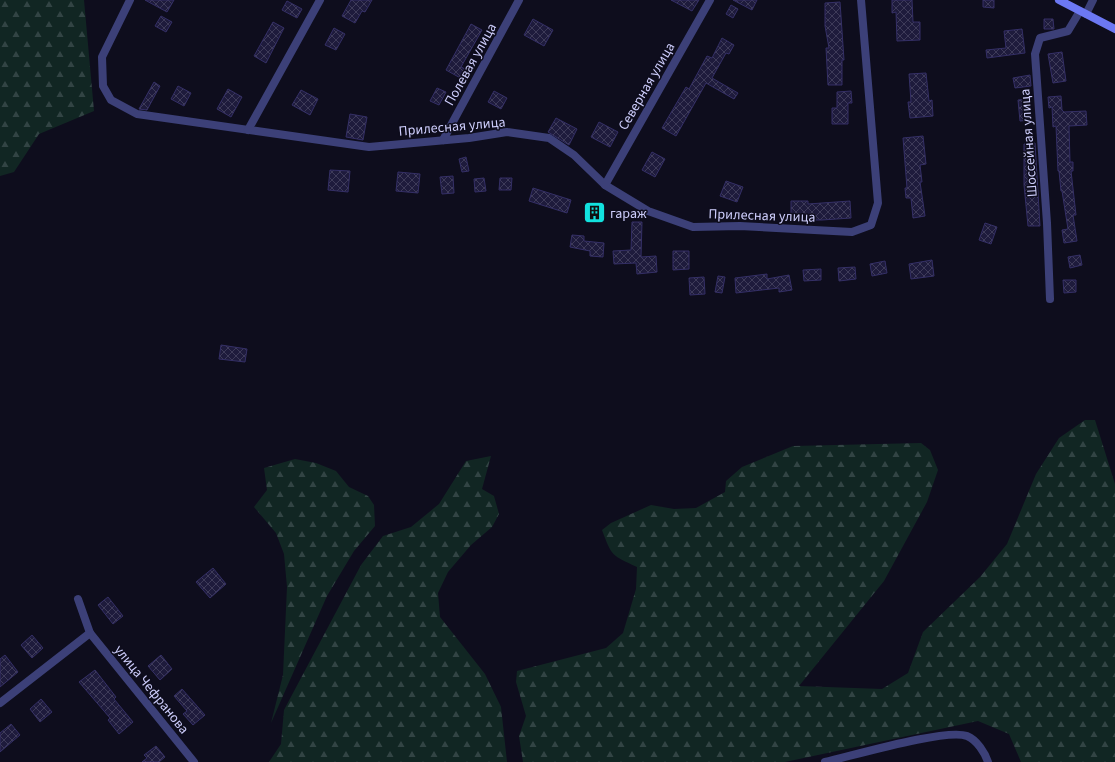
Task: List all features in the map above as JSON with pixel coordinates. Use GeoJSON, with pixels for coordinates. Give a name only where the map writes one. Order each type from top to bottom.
{"type":"FeatureCollection","features":[{"type":"Feature","properties":{"kind":"street","name":"Прилесная улица"},"geometry":{"type":"LineString","coordinates":[[130,0],[102,57],[103,86],[111,100],[137,114],[369,147],[508,132],[549,138],[574,155],[605,185],[648,211],[693,227],[740,226],[852,232],[871,225],[878,204],[861,0]]}},
{"type":"Feature","properties":{"kind":"street"},"geometry":{"type":"LineString","coordinates":[[248,130],[320,0]]}},
{"type":"Feature","properties":{"kind":"street","name":"Полевая улица"},"geometry":{"type":"LineString","coordinates":[[443,140],[519,0]]}},
{"type":"Feature","properties":{"kind":"street","name":"Северная улица"},"geometry":{"type":"LineString","coordinates":[[605,185],[710,0]]}},
{"type":"Feature","properties":{"kind":"street"},"geometry":{"type":"LineString","coordinates":[[1059,0],[1115,29]]}},
{"type":"Feature","properties":{"kind":"street"},"geometry":{"type":"LineString","coordinates":[[1083,12],[1093,0]]}},
{"type":"Feature","properties":{"kind":"street","name":"Шоссейная улица"},"geometry":{"type":"LineString","coordinates":[[1050,299],[1047,223],[1035,54],[1040,38],[1068,31],[1083,12]]}},
{"type":"Feature","properties":{"kind":"street","name":"улица Чефранова"},"geometry":{"type":"LineString","coordinates":[[78,599],[90,633],[194,762]]}},
{"type":"Feature","properties":{"kind":"street"},"geometry":{"type":"LineString","coordinates":[[0,703],[90,633]]}},
{"type":"Feature","properties":{"kind":"street"},"geometry":{"type":"LineString","coordinates":[[825,762],[945,734],[968,736],[985,752],[988,762]]}},
{"type":"Feature","properties":{"kind":"green space"},"geometry":{"type":"Polygon","coordinates":[[[0,0],[84,0],[94,111],[39,134],[14,172],[0,176],[0,0]]]}},
{"type":"Feature","properties":{"kind":"green space"},"geometry":{"type":"Polygon","coordinates":[[[1085,420],[1095,420],[1115,484],[1115,762],[1021,762],[1009,734],[978,721],[785,762],[523,762],[519,736],[526,716],[516,682],[517,671],[606,648],[623,633],[636,589],[637,567],[622,560],[614,554],[608,545],[602,530],[611,523],[651,505],[674,509],[696,508],[725,492],[726,481],[742,467],[793,446],[921,443],[930,450],[938,470],[927,502],[884,581],[799,686],[882,689],[908,673],[923,632],[980,577],[1007,544],[1036,474],[1059,438],[1085,420]]]}},
{"type":"Feature","properties":{"kind":"green space"},"geometry":{"type":"Polygon","coordinates":[[[491,456],[482,489],[494,496],[499,514],[492,527],[471,545],[448,572],[438,593],[440,617],[485,674],[501,707],[507,762],[269,762],[281,744],[284,710],[361,565],[383,536],[411,527],[439,504],[466,461],[491,456]]]}},
{"type":"Feature","properties":{"kind":"green space"},"geometry":{"type":"Polygon","coordinates":[[[295,459],[316,463],[336,471],[349,487],[368,496],[374,505],[375,526],[354,551],[327,596],[271,723],[283,675],[287,587],[284,554],[276,533],[254,507],[267,490],[264,468],[295,459]]]}},
{"type":"Feature","properties":{"kind":"building"},"geometry":{"type":"Polygon","coordinates":[[[145,0],[174,0],[167,12],[145,0]]]}},
{"type":"Feature","properties":{"kind":"building"},"geometry":{"type":"Polygon","coordinates":[[[351,0],[372,0],[365,12],[362,11],[355,23],[342,16],[351,0]]]}},
{"type":"Feature","properties":{"kind":"building"},"geometry":{"type":"Polygon","coordinates":[[[671,0],[699,0],[692,11],[671,0]]]}},
{"type":"Feature","properties":{"kind":"building"},"geometry":{"type":"Polygon","coordinates":[[[733,0],[757,0],[752,10],[733,0]]]}},
{"type":"Feature","properties":{"kind":"building"},"geometry":{"type":"Polygon","coordinates":[[[892,0],[912,0],[913,22],[920,22],[920,40],[897,41],[896,12],[892,13],[892,0]]]}},
{"type":"Feature","properties":{"kind":"building"},"geometry":{"type":"Polygon","coordinates":[[[983,0],[994,0],[994,8],[983,7],[983,0]]]}},
{"type":"Feature","properties":{"kind":"building"},"geometry":{"type":"Polygon","coordinates":[[[287,1],[302,9],[297,18],[282,10],[287,1]]]}},
{"type":"Feature","properties":{"kind":"building"},"geometry":{"type":"Polygon","coordinates":[[[840,2],[844,60],[842,60],[842,85],[828,85],[826,48],[829,48],[825,26],[825,3],[840,2]]]}},
{"type":"Feature","properties":{"kind":"building"},"geometry":{"type":"Polygon","coordinates":[[[731,5],[738,9],[733,18],[726,14],[731,5]]]}},
{"type":"Feature","properties":{"kind":"building"},"geometry":{"type":"Polygon","coordinates":[[[161,16],[172,22],[166,32],[155,26],[161,16]]]}},
{"type":"Feature","properties":{"kind":"building"},"geometry":{"type":"Polygon","coordinates":[[[533,19],[553,30],[544,46],[524,35],[533,19]]]}},
{"type":"Feature","properties":{"kind":"building"},"geometry":{"type":"Polygon","coordinates":[[[1044,19],[1053,19],[1054,29],[1044,29],[1044,19]]]}},
{"type":"Feature","properties":{"kind":"building"},"geometry":{"type":"Polygon","coordinates":[[[273,22],[284,28],[266,63],[254,56],[273,22]]]}},
{"type":"Feature","properties":{"kind":"building"},"geometry":{"type":"Polygon","coordinates":[[[471,24],[482,30],[461,67],[469,71],[464,80],[446,70],[471,24]]]}},
{"type":"Feature","properties":{"kind":"building"},"geometry":{"type":"Polygon","coordinates":[[[334,28],[345,34],[336,50],[325,45],[334,28]]]}},
{"type":"Feature","properties":{"kind":"building"},"geometry":{"type":"Polygon","coordinates":[[[1022,29],[1025,53],[987,58],[986,50],[1006,48],[1004,31],[1022,29]]]}},
{"type":"Feature","properties":{"kind":"building"},"geometry":{"type":"Polygon","coordinates":[[[722,38],[734,45],[729,54],[726,53],[712,78],[738,93],[734,99],[706,83],[676,136],[662,128],[686,87],[689,89],[707,56],[712,58],[722,38]]]}},
{"type":"Feature","properties":{"kind":"building"},"geometry":{"type":"Polygon","coordinates":[[[1062,52],[1066,81],[1053,83],[1048,54],[1062,52]]]}},
{"type":"Feature","properties":{"kind":"building"},"geometry":{"type":"Polygon","coordinates":[[[926,73],[929,101],[932,100],[933,116],[910,118],[908,102],[911,102],[909,74],[926,73]]]}},
{"type":"Feature","properties":{"kind":"building"},"geometry":{"type":"Polygon","coordinates":[[[1030,75],[1031,86],[1015,88],[1013,78],[1030,75]]]}},
{"type":"Feature","properties":{"kind":"building"},"geometry":{"type":"Polygon","coordinates":[[[154,82],[160,86],[147,110],[139,109],[154,82]]]}},
{"type":"Feature","properties":{"kind":"building"},"geometry":{"type":"Polygon","coordinates":[[[178,86],[191,93],[184,106],[171,99],[178,86]]]}},
{"type":"Feature","properties":{"kind":"building"},"geometry":{"type":"Polygon","coordinates":[[[437,88],[446,92],[439,105],[430,101],[437,88]]]}},
{"type":"Feature","properties":{"kind":"building"},"geometry":{"type":"Polygon","coordinates":[[[228,89],[242,97],[231,117],[217,109],[228,89]]]}},
{"type":"Feature","properties":{"kind":"building"},"geometry":{"type":"Polygon","coordinates":[[[301,90],[318,99],[310,115],[292,105],[301,90]]]}},
{"type":"Feature","properties":{"kind":"building"},"geometry":{"type":"Polygon","coordinates":[[[494,91],[507,98],[501,109],[488,102],[494,91]]]}},
{"type":"Feature","properties":{"kind":"building"},"geometry":{"type":"Polygon","coordinates":[[[851,91],[852,103],[848,103],[848,124],[832,124],[832,108],[837,108],[837,92],[851,91]]]}},
{"type":"Feature","properties":{"kind":"building"},"geometry":{"type":"Polygon","coordinates":[[[1061,96],[1062,110],[1064,112],[1086,111],[1087,125],[1069,126],[1070,162],[1073,162],[1073,171],[1071,171],[1076,215],[1073,215],[1077,241],[1064,243],[1062,230],[1068,229],[1058,171],[1056,126],[1053,127],[1052,107],[1049,108],[1048,97],[1061,96]]]}},
{"type":"Feature","properties":{"kind":"building"},"geometry":{"type":"Polygon","coordinates":[[[1030,99],[1031,120],[1020,121],[1018,100],[1030,99]]]}},
{"type":"Feature","properties":{"kind":"building"},"geometry":{"type":"Polygon","coordinates":[[[350,114],[367,117],[363,140],[346,137],[350,114]]]}},
{"type":"Feature","properties":{"kind":"building"},"geometry":{"type":"Polygon","coordinates":[[[556,118],[577,129],[569,145],[548,132],[556,118]]]}},
{"type":"Feature","properties":{"kind":"building"},"geometry":{"type":"Polygon","coordinates":[[[599,122],[618,132],[610,147],[591,137],[599,122]]]}},
{"type":"Feature","properties":{"kind":"building"},"geometry":{"type":"Polygon","coordinates":[[[923,136],[926,164],[920,165],[922,182],[920,182],[925,216],[913,218],[911,198],[906,198],[905,188],[907,188],[903,138],[923,136]]]}},
{"type":"Feature","properties":{"kind":"building"},"geometry":{"type":"Polygon","coordinates":[[[1035,143],[1040,226],[1028,226],[1024,185],[1024,144],[1035,143]]]}},
{"type":"Feature","properties":{"kind":"building"},"geometry":{"type":"Polygon","coordinates":[[[652,152],[665,159],[655,177],[642,170],[652,152]]]}},
{"type":"Feature","properties":{"kind":"building"},"geometry":{"type":"Polygon","coordinates":[[[466,157],[469,171],[462,172],[459,159],[466,157]]]}},
{"type":"Feature","properties":{"kind":"building"},"geometry":{"type":"Polygon","coordinates":[[[330,170],[350,171],[348,192],[328,190],[330,170]]]}},
{"type":"Feature","properties":{"kind":"building"},"geometry":{"type":"Polygon","coordinates":[[[398,172],[420,174],[418,193],[396,191],[398,172]]]}},
{"type":"Feature","properties":{"kind":"building"},"geometry":{"type":"Polygon","coordinates":[[[453,176],[454,193],[442,194],[440,177],[453,176]]]}},
{"type":"Feature","properties":{"kind":"building"},"geometry":{"type":"Polygon","coordinates":[[[484,178],[486,191],[475,192],[474,179],[484,178]]]}},
{"type":"Feature","properties":{"kind":"building"},"geometry":{"type":"Polygon","coordinates":[[[500,178],[512,178],[511,190],[499,190],[500,178]]]}},
{"type":"Feature","properties":{"kind":"building"},"geometry":{"type":"Polygon","coordinates":[[[726,181],[743,187],[737,202],[720,196],[726,181]]]}},
{"type":"Feature","properties":{"kind":"building"},"geometry":{"type":"Polygon","coordinates":[[[533,188],[571,200],[567,213],[529,201],[533,188]]]}},
{"type":"Feature","properties":{"kind":"building"},"geometry":{"type":"Polygon","coordinates":[[[791,201],[808,201],[808,204],[850,201],[851,218],[791,220],[791,201]]]}},
{"type":"Feature","properties":{"kind":"building","name":"гараж"},"geometry":{"type":"Polygon","coordinates":[[[592,207],[601,210],[598,218],[589,215],[592,207]]]}},
{"type":"Feature","properties":{"kind":"building"},"geometry":{"type":"Polygon","coordinates":[[[632,222],[642,222],[641,257],[656,256],[657,272],[637,274],[636,263],[614,264],[613,251],[631,250],[632,222]]]}},
{"type":"Feature","properties":{"kind":"building"},"geometry":{"type":"Polygon","coordinates":[[[985,223],[997,227],[991,244],[979,240],[985,223]]]}},
{"type":"Feature","properties":{"kind":"building"},"geometry":{"type":"Polygon","coordinates":[[[572,235],[584,236],[584,241],[604,243],[603,257],[590,256],[590,251],[570,247],[572,235]]]}},
{"type":"Feature","properties":{"kind":"building"},"geometry":{"type":"Polygon","coordinates":[[[673,251],[689,251],[689,269],[673,270],[673,251]]]}},
{"type":"Feature","properties":{"kind":"building"},"geometry":{"type":"Polygon","coordinates":[[[1080,255],[1082,265],[1070,268],[1068,257],[1080,255]]]}},
{"type":"Feature","properties":{"kind":"building"},"geometry":{"type":"Polygon","coordinates":[[[932,260],[934,276],[911,279],[909,264],[932,260]]]}},
{"type":"Feature","properties":{"kind":"building"},"geometry":{"type":"Polygon","coordinates":[[[885,261],[887,273],[872,276],[870,264],[885,261]]]}},
{"type":"Feature","properties":{"kind":"building"},"geometry":{"type":"Polygon","coordinates":[[[855,267],[856,279],[839,281],[838,268],[855,267]]]}},
{"type":"Feature","properties":{"kind":"building"},"geometry":{"type":"Polygon","coordinates":[[[821,269],[821,280],[804,281],[803,270],[821,269]]]}},
{"type":"Feature","properties":{"kind":"building"},"geometry":{"type":"Polygon","coordinates":[[[767,274],[767,279],[789,275],[792,290],[779,292],[779,288],[736,293],[735,278],[767,274]]]}},
{"type":"Feature","properties":{"kind":"building"},"geometry":{"type":"Polygon","coordinates":[[[718,276],[725,277],[722,293],[715,292],[718,276]]]}},
{"type":"Feature","properties":{"kind":"building"},"geometry":{"type":"Polygon","coordinates":[[[704,277],[705,294],[690,295],[689,278],[704,277]]]}},
{"type":"Feature","properties":{"kind":"building"},"geometry":{"type":"Polygon","coordinates":[[[1063,280],[1076,280],[1076,292],[1064,293],[1063,280]]]}},
{"type":"Feature","properties":{"kind":"building"},"geometry":{"type":"Polygon","coordinates":[[[221,345],[247,349],[245,362],[219,359],[221,345]]]}},
{"type":"Feature","properties":{"kind":"building"},"geometry":{"type":"Polygon","coordinates":[[[213,568],[226,584],[210,598],[196,582],[213,568]]]}},
{"type":"Feature","properties":{"kind":"building"},"geometry":{"type":"Polygon","coordinates":[[[108,597],[123,616],[113,624],[98,605],[108,597]]]}},
{"type":"Feature","properties":{"kind":"building"},"geometry":{"type":"Polygon","coordinates":[[[32,635],[43,648],[32,658],[21,645],[32,635]]]}},
{"type":"Feature","properties":{"kind":"building"},"geometry":{"type":"Polygon","coordinates":[[[5,655],[18,672],[0,687],[0,659],[5,655]]]}},
{"type":"Feature","properties":{"kind":"building"},"geometry":{"type":"Polygon","coordinates":[[[161,655],[172,669],[160,680],[148,666],[161,655]]]}},
{"type":"Feature","properties":{"kind":"building"},"geometry":{"type":"Polygon","coordinates":[[[95,670],[116,697],[114,699],[133,722],[119,734],[108,720],[110,718],[79,682],[95,670]]]}},
{"type":"Feature","properties":{"kind":"building"},"geometry":{"type":"Polygon","coordinates":[[[182,689],[205,715],[193,725],[183,714],[187,711],[174,696],[182,689]]]}},
{"type":"Feature","properties":{"kind":"building"},"geometry":{"type":"Polygon","coordinates":[[[41,699],[52,712],[40,722],[30,709],[41,699]]]}},
{"type":"Feature","properties":{"kind":"building"},"geometry":{"type":"Polygon","coordinates":[[[11,724],[20,735],[0,752],[0,733],[11,724]]]}},
{"type":"Feature","properties":{"kind":"building"},"geometry":{"type":"Polygon","coordinates":[[[156,746],[165,757],[159,762],[142,762],[147,758],[144,755],[156,746]]]}},
{"type":"Feature","properties":{"kind":"place","name":"гараж"},"geometry":{"type":"Point","coordinates":[595,213]}}]}
